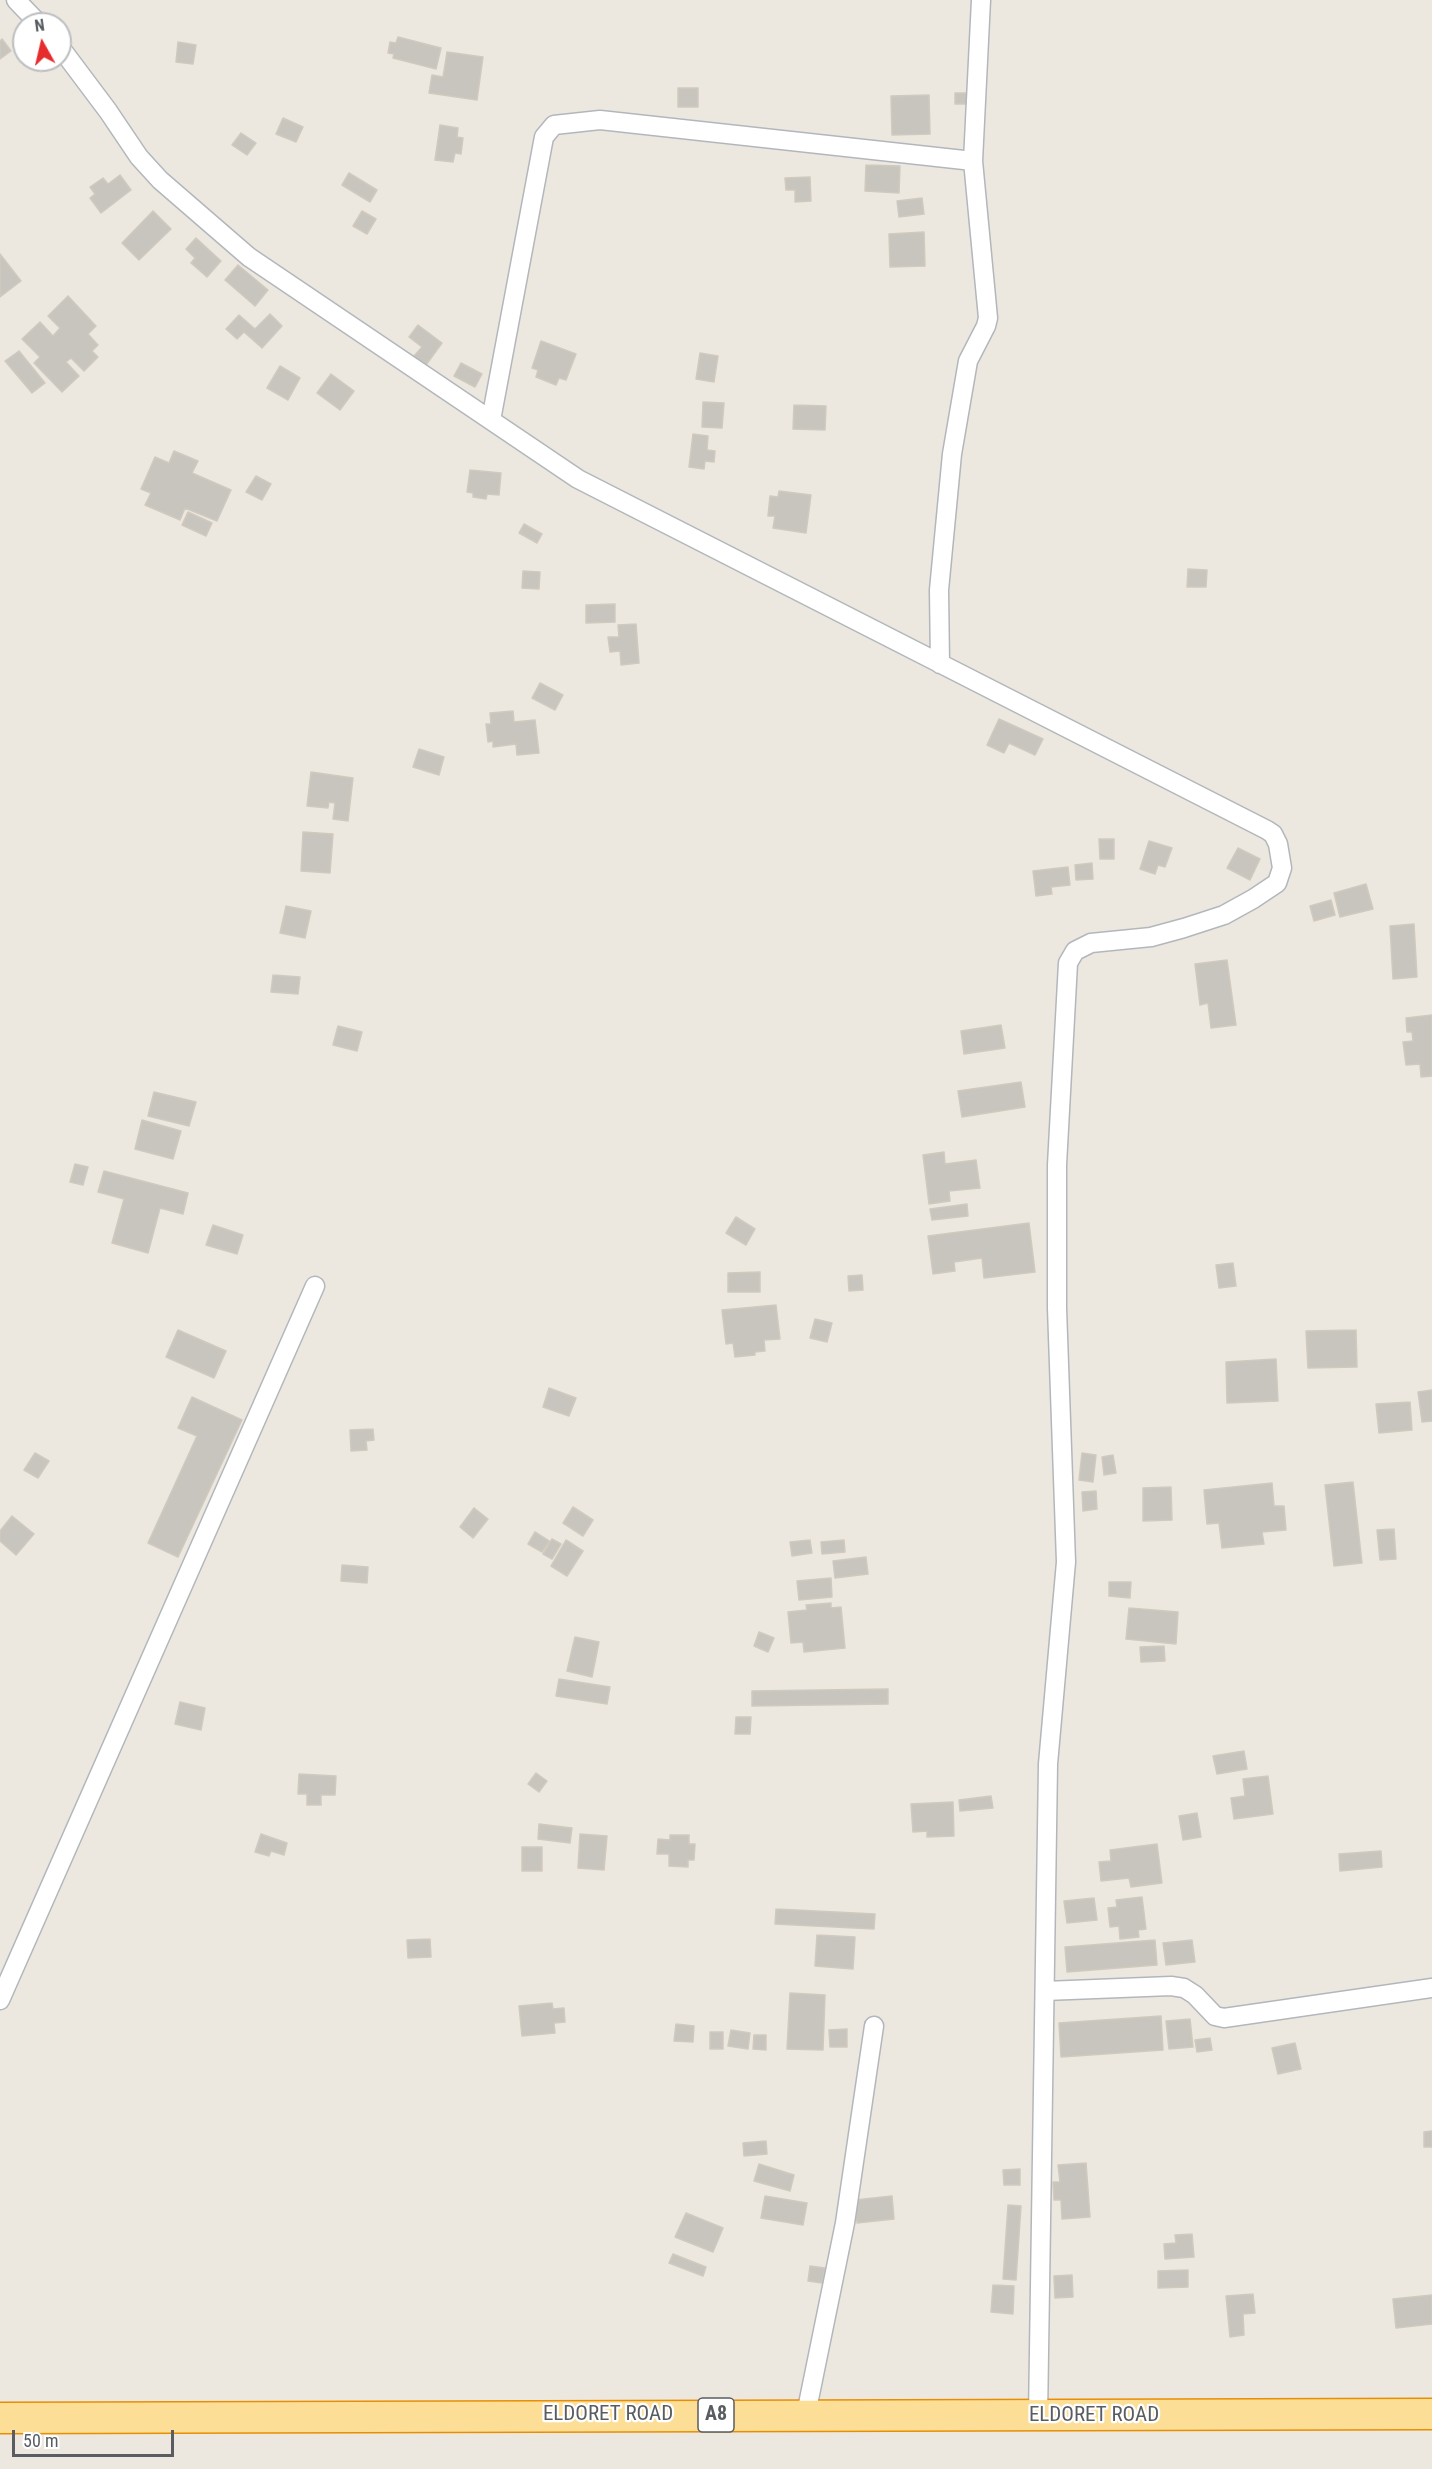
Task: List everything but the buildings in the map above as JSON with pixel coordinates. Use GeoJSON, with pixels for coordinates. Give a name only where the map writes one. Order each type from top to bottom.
{"type":"FeatureCollection","features":[{"type":"Feature","properties":{"kind":"highway","name":"ELDORET ROAD"},"geometry":{"type":"LineString","coordinates":[[0,2418],[806,2414],[1038,2417],[1432,2414]]}},
{"type":"Feature","properties":{"kind":"street"},"geometry":{"type":"LineString","coordinates":[[16,0],[28,12]]}},
{"type":"Feature","properties":{"kind":"street"},"geometry":{"type":"LineString","coordinates":[[940,664],[939,590],[952,454],[968,362],[988,318],[973,161],[981,0]]}},
{"type":"Feature","properties":{"kind":"street"},"geometry":{"type":"LineString","coordinates":[[72,63],[139,157],[160,180],[249,257],[578,479],[1273,834],[1281,856],[1282,868],[1277,883],[1224,915],[1151,937],[1091,943],[1075,951],[1068,963],[1057,1165],[1057,1308],[1066,1562],[1048,1764],[1038,2417]]}},
{"type":"Feature","properties":{"kind":"street"},"geometry":{"type":"LineString","coordinates":[[491,420],[544,137],[554,124],[600,120],[973,161]]}},
{"type":"Feature","properties":{"kind":"street"},"geometry":{"type":"LineString","coordinates":[[0,2000],[315,1286]]}},
{"type":"Feature","properties":{"kind":"street"},"geometry":{"type":"LineString","coordinates":[[1045,1991],[1171,1986],[1184,1988],[1195,1995],[1215,2016],[1224,2018],[1432,1988]]}},
{"type":"Feature","properties":{"kind":"street"},"geometry":{"type":"LineString","coordinates":[[806,2414],[845,2223],[874,2026]]}}]}
